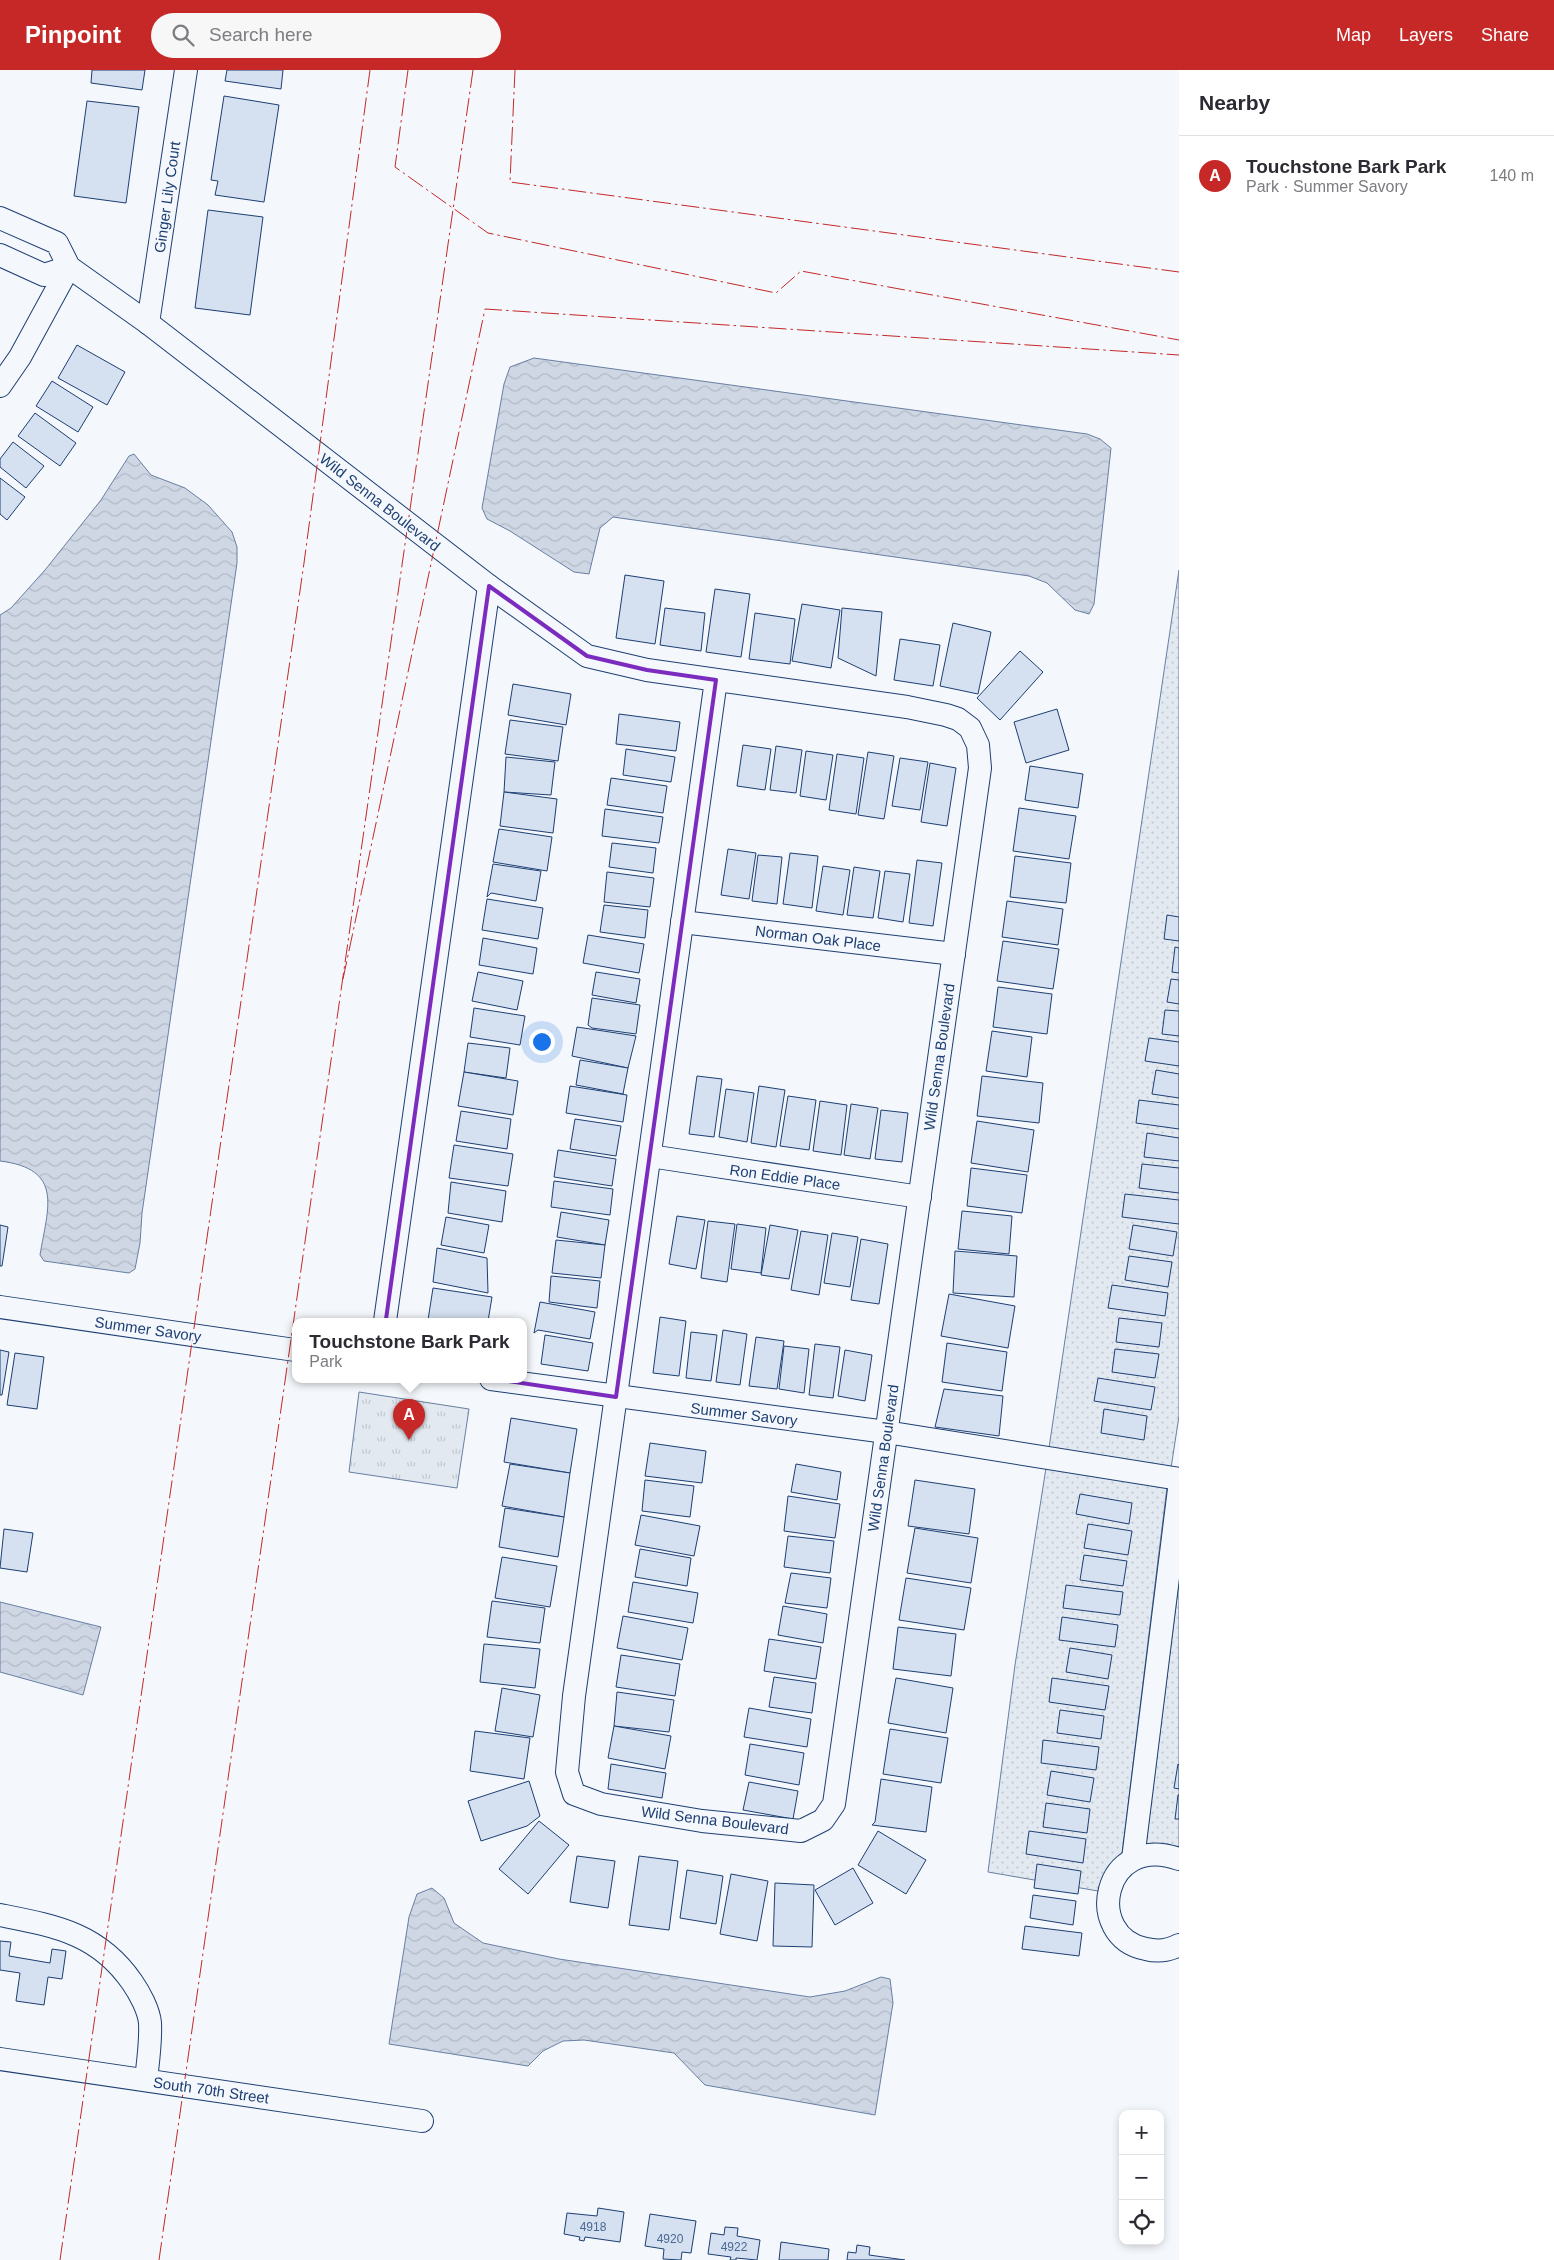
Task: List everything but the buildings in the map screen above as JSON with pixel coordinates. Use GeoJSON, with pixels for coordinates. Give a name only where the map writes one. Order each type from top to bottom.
{"type":"FeatureCollection","features":[{"type":"Feature","properties":{"kind":"street","name":"Ginger Lily Court"},"geometry":{"type":"LineString","coordinates":[[148,323],[186,70]]}},
{"type":"Feature","properties":{"kind":"street","name":"Wild Senna Boulevard"},"geometry":{"type":"LineString","coordinates":[[0,218],[57,243],[69,268],[148,323],[489,586],[587,656],[647,670],[907,707],[946,714],[958,719],[970,728],[978,744],[980,768],[834,1804],[823,1820],[801,1831],[702,1821],[601,1804],[574,1794],[567,1772],[574,1696],[716,680]]}},
{"type":"Feature","properties":{"kind":"street"},"geometry":{"type":"LineString","coordinates":[[0,255],[44,275],[69,268]]}},
{"type":"Feature","properties":{"kind":"street"},"geometry":{"type":"LineString","coordinates":[[0,386],[20,357],[69,268]]}},
{"type":"Feature","properties":{"kind":"street"},"geometry":{"type":"LineString","coordinates":[[386,1318],[489,586]]}},
{"type":"Feature","properties":{"kind":"street","name":"Norman Oak Place"},"geometry":{"type":"LineString","coordinates":[[682,922],[954,954]]}},
{"type":"Feature","properties":{"kind":"street","name":"Ron Eddie Place"},"geometry":{"type":"LineString","coordinates":[[650,1156],[920,1197]]}},
{"type":"Feature","properties":{"kind":"street","name":"Summer Savory"},"geometry":{"type":"LineString","coordinates":[[0,1307],[292,1350]]}},
{"type":"Feature","properties":{"kind":"street","name":"Summer Savory"},"geometry":{"type":"LineString","coordinates":[[519,1383],[886,1432],[1179,1479]]}},
{"type":"Feature","properties":{"kind":"street"},"geometry":{"type":"LineString","coordinates":[[1133,1859],[1179,1489]]}},
{"type":"Feature","properties":{"kind":"street"},"geometry":{"type":"LineString","coordinates":[[1179,1859],[1165,1854],[1148,1854],[1133,1859],[1120,1869],[1112,1882],[1108,1898],[1109,1914],[1115,1928],[1126,1940],[1140,1948],[1155,1951],[1171,1949],[1179,1945]]}},
{"type":"Feature","properties":{"kind":"street"},"geometry":{"type":"LineString","coordinates":[[0,1915],[49,1925],[85,1938],[119,1964],[138,1991],[150,2021],[146,2080]]}},
{"type":"Feature","properties":{"kind":"street","name":"South 70th Street"},"geometry":{"type":"LineString","coordinates":[[0,2058],[422,2121]]}},
{"type":"Feature","properties":{"kind":"highlighted area"},"geometry":{"type":"Polygon","coordinates":[[[489,586],[587,656],[647,670],[716,680],[616,1397],[380,1362],[489,586]]]}},
{"type":"Feature","properties":{"kind":"green space"},"geometry":{"type":"Polygon","coordinates":[[[1179,570],[1179,1416],[1171,1468],[1049,1448],[1179,570]]]}},
{"type":"Feature","properties":{"kind":"green space"},"geometry":{"type":"Polygon","coordinates":[[[359,1392],[469,1409],[457,1488],[349,1472],[359,1392]]]}},
{"type":"Feature","properties":{"kind":"green space"},"geometry":{"type":"Polygon","coordinates":[[[1046,1468],[1167,1487],[1122,1854],[1107,1871],[1098,1891],[988,1872],[1015,1665],[1046,1468]]]}},
{"type":"Feature","properties":{"kind":"green space"},"geometry":{"type":"Polygon","coordinates":[[[1179,1581],[1179,1848],[1168,1844],[1146,1844],[1179,1581]]]}},
{"type":"Feature","properties":{"kind":"water"},"geometry":{"type":"Polygon","coordinates":[[[534,358],[1087,434],[1100,439],[1111,448],[1094,604],[1089,614],[1075,610],[1047,583],[1029,576],[613,517],[600,528],[589,574],[574,572],[510,531],[487,519],[482,508],[504,384],[510,367],[534,358]]]}},
{"type":"Feature","properties":{"kind":"water"},"geometry":{"type":"Polygon","coordinates":[[[134,454],[151,475],[185,488],[208,505],[232,532],[237,547],[237,563],[142,1213],[140,1243],[135,1269],[129,1273],[44,1261],[40,1255],[48,1206],[47,1193],[43,1182],[34,1172],[20,1165],[0,1161],[0,615],[11,608],[45,570],[101,500],[129,456],[134,454]]]}},
{"type":"Feature","properties":{"kind":"water"},"geometry":{"type":"Polygon","coordinates":[[[0,1602],[101,1627],[83,1695],[0,1672],[0,1602]]]}},
{"type":"Feature","properties":{"kind":"water"},"geometry":{"type":"Polygon","coordinates":[[[432,1888],[444,1898],[454,1923],[483,1943],[559,1959],[810,1997],[845,1991],[881,1977],[890,1979],[893,2003],[875,2115],[705,2085],[674,2053],[584,2040],[563,2041],[543,2051],[528,2066],[389,2044],[409,1917],[417,1894],[432,1888]]]}},
{"type":"Feature","properties":{"kind":"power"},"geometry":{"type":"LineString","coordinates":[[60,2260],[304,563],[370,70]]}},
{"type":"Feature","properties":{"kind":"power"},"geometry":{"type":"LineString","coordinates":[[408,70],[395,167],[488,233],[776,293],[801,271],[1179,340]]}},
{"type":"Feature","properties":{"kind":"power"},"geometry":{"type":"LineString","coordinates":[[294,1318],[473,70]]}},
{"type":"Feature","properties":{"kind":"power"},"geometry":{"type":"LineString","coordinates":[[515,70],[510,182],[1179,272]]}},
{"type":"Feature","properties":{"kind":"power"},"geometry":{"type":"LineString","coordinates":[[343,979],[485,309],[1179,355]]}},
{"type":"Feature","properties":{"kind":"power"},"geometry":{"type":"LineString","coordinates":[[159,2260],[292,1332]]}},
{"type":"Feature","properties":{"kind":"place","name":"Touchstone Bark Park"},"geometry":{"type":"Point","coordinates":[409,1440]}}]}
